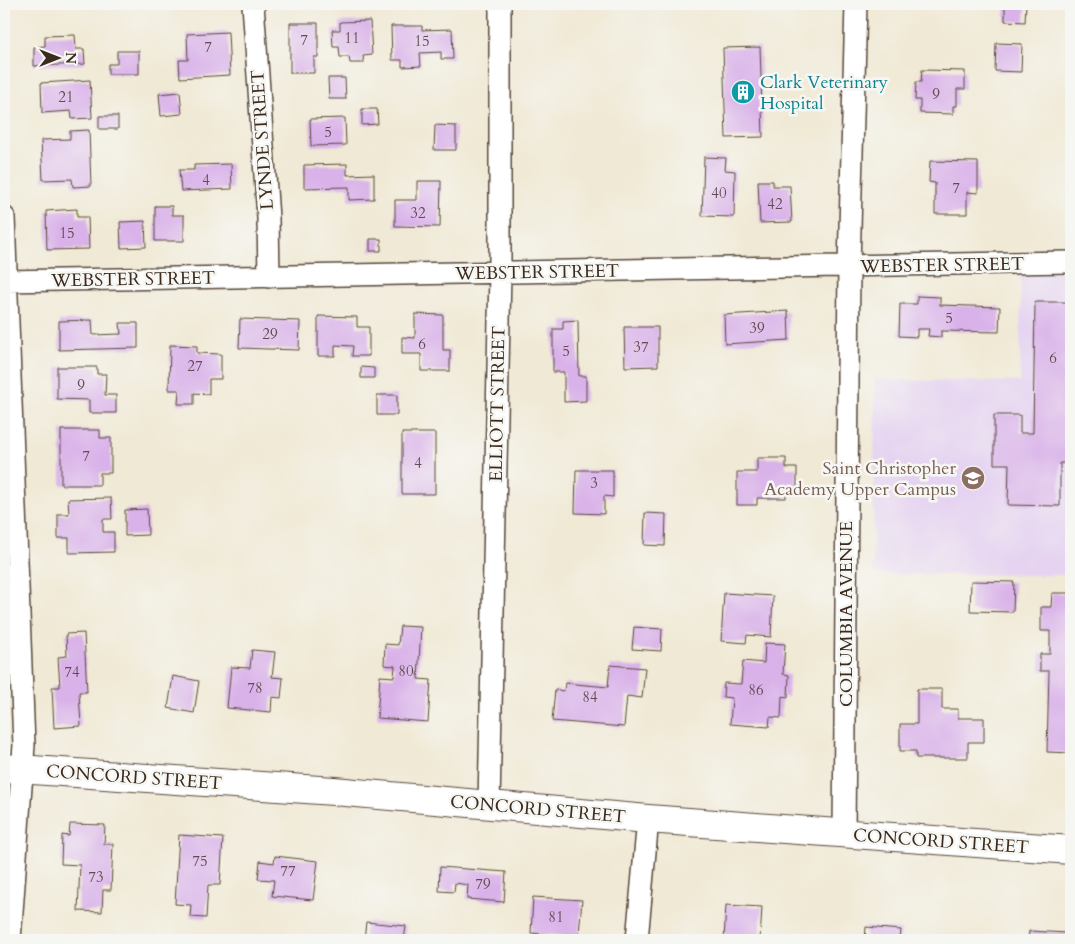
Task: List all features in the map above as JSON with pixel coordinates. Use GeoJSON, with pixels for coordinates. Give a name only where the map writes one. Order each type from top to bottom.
{"type":"FeatureCollection","features":[{"type":"Feature","properties":{"kind":"main road","name":"CONCORD STREET"},"geometry":{"type":"LineString","coordinates":[[13,768],[334,791],[648,819],[1071,850]]}},
{"type":"Feature","properties":{"kind":"street","name":"LYNDE STREET"},"geometry":{"type":"LineString","coordinates":[[253,4],[268,218],[269,277]]}},
{"type":"Feature","properties":{"kind":"street","name":"ELLIOTT STREET"},"geometry":{"type":"LineString","coordinates":[[489,805],[500,272],[500,4]]}},
{"type":"Feature","properties":{"kind":"street","name":"COLUMBIA AVENUE"},"geometry":{"type":"LineString","coordinates":[[844,834],[849,266],[856,4]]}},
{"type":"Feature","properties":{"kind":"street"},"geometry":{"type":"LineString","coordinates":[[4,217],[24,745],[13,768],[10,940]]}},
{"type":"Feature","properties":{"kind":"street","name":"WEBSTER STREET"},"geometry":{"type":"LineString","coordinates":[[5,281],[1071,262]]}},
{"type":"Feature","properties":{"kind":"street"},"geometry":{"type":"LineString","coordinates":[[637,940],[648,819]]}},
{"type":"Feature","properties":{"kind":"shaded area","name":"Saint Christopher Academy Upper Campus"},"geometry":{"type":"Polygon","coordinates":[[[1021,272],[1071,272],[1071,575],[873,574],[875,380],[1020,382],[1021,272]]]}},
{"type":"Feature","properties":{"kind":"building"},"geometry":{"type":"Polygon","coordinates":[[[695,4],[713,4],[713,7],[695,6],[695,4]]]}},
{"type":"Feature","properties":{"kind":"building"},"geometry":{"type":"Polygon","coordinates":[[[1005,4],[1026,4],[1025,22],[1005,21],[1005,4]]]}},
{"type":"Feature","properties":{"kind":"building"},"geometry":{"type":"Polygon","coordinates":[[[370,21],[372,55],[363,56],[364,63],[350,63],[349,57],[340,57],[339,47],[333,47],[332,30],[340,30],[340,22],[370,21]]]}},
{"type":"Feature","properties":{"kind":"building"},"geometry":{"type":"Polygon","coordinates":[[[290,23],[318,23],[318,57],[314,57],[314,73],[290,73],[290,23]]]}},
{"type":"Feature","properties":{"kind":"building"},"geometry":{"type":"Polygon","coordinates":[[[391,26],[422,26],[422,30],[452,29],[453,59],[441,59],[441,52],[420,53],[421,66],[402,67],[402,60],[392,60],[391,26]]]}},
{"type":"Feature","properties":{"kind":"building"},"geometry":{"type":"Polygon","coordinates":[[[228,32],[230,75],[180,78],[179,60],[188,60],[187,34],[228,32]]]}},
{"type":"Feature","properties":{"kind":"building"},"geometry":{"type":"Polygon","coordinates":[[[75,35],[76,49],[84,49],[85,64],[34,66],[34,47],[45,46],[45,36],[75,35]]]}},
{"type":"Feature","properties":{"kind":"building"},"geometry":{"type":"Polygon","coordinates":[[[996,43],[1022,44],[1021,72],[995,71],[996,43]]]}},
{"type":"Feature","properties":{"kind":"building","name":"Clark Veterinary Hospital"},"geometry":{"type":"Polygon","coordinates":[[[760,47],[763,137],[726,138],[723,48],[760,47]]]}},
{"type":"Feature","properties":{"kind":"building"},"geometry":{"type":"Polygon","coordinates":[[[117,51],[139,51],[139,74],[108,74],[108,64],[117,64],[117,51]]]}},
{"type":"Feature","properties":{"kind":"building"},"geometry":{"type":"Polygon","coordinates":[[[922,70],[965,71],[965,89],[957,89],[957,106],[953,106],[953,114],[920,113],[920,100],[915,100],[916,82],[921,82],[922,70]]]}},
{"type":"Feature","properties":{"kind":"building"},"geometry":{"type":"Polygon","coordinates":[[[328,78],[345,78],[346,99],[329,99],[328,78]]]}},
{"type":"Feature","properties":{"kind":"building"},"geometry":{"type":"Polygon","coordinates":[[[90,80],[92,118],[72,119],[71,111],[42,113],[41,83],[90,80]]]}},
{"type":"Feature","properties":{"kind":"building"},"geometry":{"type":"Polygon","coordinates":[[[180,92],[182,114],[161,116],[159,94],[180,92]]]}},
{"type":"Feature","properties":{"kind":"building"},"geometry":{"type":"Polygon","coordinates":[[[362,109],[377,109],[378,124],[362,125],[362,109]]]}},
{"type":"Feature","properties":{"kind":"building"},"geometry":{"type":"Polygon","coordinates":[[[99,116],[118,116],[118,129],[99,129],[99,116]]]}},
{"type":"Feature","properties":{"kind":"building"},"geometry":{"type":"Polygon","coordinates":[[[345,118],[346,145],[311,146],[310,119],[345,118]]]}},
{"type":"Feature","properties":{"kind":"building"},"geometry":{"type":"Polygon","coordinates":[[[435,125],[456,126],[456,150],[434,150],[435,125]]]}},
{"type":"Feature","properties":{"kind":"building"},"geometry":{"type":"Polygon","coordinates":[[[89,130],[91,186],[73,187],[72,179],[43,180],[41,140],[70,139],[70,131],[89,130]]]}},
{"type":"Feature","properties":{"kind":"building"},"geometry":{"type":"Polygon","coordinates":[[[704,157],[726,158],[725,170],[735,171],[734,217],[702,216],[704,157]]]}},
{"type":"Feature","properties":{"kind":"building"},"geometry":{"type":"Polygon","coordinates":[[[930,161],[978,162],[978,193],[967,192],[967,214],[935,214],[935,183],[929,182],[930,161]]]}},
{"type":"Feature","properties":{"kind":"building"},"geometry":{"type":"Polygon","coordinates":[[[231,164],[232,189],[181,191],[179,170],[194,170],[194,165],[231,164]]]}},
{"type":"Feature","properties":{"kind":"building"},"geometry":{"type":"Polygon","coordinates":[[[347,164],[347,175],[374,174],[374,199],[349,200],[349,187],[304,188],[304,165],[347,164]]]}},
{"type":"Feature","properties":{"kind":"building"},"geometry":{"type":"Polygon","coordinates":[[[417,181],[441,181],[440,227],[395,226],[395,200],[417,200],[417,181]]]}},
{"type":"Feature","properties":{"kind":"building"},"geometry":{"type":"Polygon","coordinates":[[[758,181],[773,181],[773,186],[790,186],[792,222],[760,223],[758,181]]]}},
{"type":"Feature","properties":{"kind":"building"},"geometry":{"type":"Polygon","coordinates":[[[155,206],[172,206],[172,215],[184,215],[184,241],[155,241],[155,206]]]}},
{"type":"Feature","properties":{"kind":"building"},"geometry":{"type":"Polygon","coordinates":[[[77,209],[77,217],[88,217],[89,249],[47,250],[46,211],[77,209]]]}},
{"type":"Feature","properties":{"kind":"building"},"geometry":{"type":"Polygon","coordinates":[[[145,221],[146,247],[121,248],[120,222],[145,221]]]}},
{"type":"Feature","properties":{"kind":"building"},"geometry":{"type":"Polygon","coordinates":[[[370,239],[381,239],[381,251],[370,251],[370,239]]]}},
{"type":"Feature","properties":{"kind":"building"},"geometry":{"type":"Polygon","coordinates":[[[917,296],[940,297],[940,305],[1000,307],[999,332],[941,331],[941,337],[928,336],[929,329],[917,329],[917,337],[899,336],[900,304],[917,304],[917,296]]]}},
{"type":"Feature","properties":{"kind":"building"},"geometry":{"type":"Polygon","coordinates":[[[1035,302],[1071,302],[1071,463],[1060,463],[1060,506],[1008,505],[1009,464],[994,464],[994,415],[1020,415],[1020,433],[1033,433],[1035,302]]]}},
{"type":"Feature","properties":{"kind":"building"},"geometry":{"type":"Polygon","coordinates":[[[788,311],[789,340],[725,344],[724,315],[788,311]]]}},
{"type":"Feature","properties":{"kind":"building"},"geometry":{"type":"Polygon","coordinates":[[[415,314],[443,315],[443,350],[450,350],[450,371],[421,371],[421,354],[402,354],[402,337],[415,338],[415,314]]]}},
{"type":"Feature","properties":{"kind":"building"},"geometry":{"type":"Polygon","coordinates":[[[318,316],[357,317],[357,327],[369,327],[369,356],[352,356],[353,346],[335,345],[335,356],[318,356],[318,316]]]}},
{"type":"Feature","properties":{"kind":"building"},"geometry":{"type":"Polygon","coordinates":[[[240,319],[300,321],[299,350],[239,348],[240,319]]]}},
{"type":"Feature","properties":{"kind":"building"},"geometry":{"type":"Polygon","coordinates":[[[92,320],[93,335],[121,334],[120,323],[138,323],[138,348],[59,350],[59,321],[92,320]]]}},
{"type":"Feature","properties":{"kind":"building"},"geometry":{"type":"Polygon","coordinates":[[[578,320],[579,376],[586,376],[586,401],[564,402],[564,372],[553,372],[553,329],[563,329],[563,321],[578,320]]]}},
{"type":"Feature","properties":{"kind":"building"},"geometry":{"type":"Polygon","coordinates":[[[624,327],[658,327],[658,366],[625,367],[624,327]]]}},
{"type":"Feature","properties":{"kind":"building"},"geometry":{"type":"Polygon","coordinates":[[[170,345],[197,346],[197,353],[221,354],[221,379],[209,379],[209,394],[194,393],[194,404],[178,404],[179,390],[169,390],[170,345]]]}},
{"type":"Feature","properties":{"kind":"building"},"geometry":{"type":"Polygon","coordinates":[[[57,367],[97,367],[97,374],[106,374],[105,395],[116,395],[116,413],[89,413],[89,400],[57,399],[57,367]]]}},
{"type":"Feature","properties":{"kind":"building"},"geometry":{"type":"Polygon","coordinates":[[[361,367],[374,368],[374,378],[361,378],[361,367]]]}},
{"type":"Feature","properties":{"kind":"building"},"geometry":{"type":"Polygon","coordinates":[[[377,395],[397,395],[397,415],[377,415],[377,395]]]}},
{"type":"Feature","properties":{"kind":"building"},"geometry":{"type":"Polygon","coordinates":[[[61,430],[100,430],[100,438],[111,438],[111,473],[100,473],[100,485],[61,485],[61,430]]]}},
{"type":"Feature","properties":{"kind":"building"},"geometry":{"type":"Polygon","coordinates":[[[402,433],[435,433],[435,494],[402,494],[402,433]]]}},
{"type":"Feature","properties":{"kind":"building"},"geometry":{"type":"Polygon","coordinates":[[[757,458],[786,458],[786,468],[797,468],[797,489],[786,489],[786,498],[757,498],[757,505],[737,505],[737,472],[757,472],[757,458]]]}},
{"type":"Feature","properties":{"kind":"building"},"geometry":{"type":"Polygon","coordinates":[[[576,470],[613,470],[613,497],[604,496],[604,514],[575,513],[576,470]]]}},
{"type":"Feature","properties":{"kind":"building"},"geometry":{"type":"Polygon","coordinates":[[[111,498],[112,519],[103,519],[103,532],[114,532],[114,552],[69,553],[69,538],[58,538],[58,514],[69,514],[68,499],[111,498]]]}},
{"type":"Feature","properties":{"kind":"building"},"geometry":{"type":"Polygon","coordinates":[[[147,509],[148,535],[125,536],[125,510],[147,509]]]}},
{"type":"Feature","properties":{"kind":"building"},"geometry":{"type":"Polygon","coordinates":[[[645,513],[666,514],[665,546],[644,545],[645,513]]]}},
{"type":"Feature","properties":{"kind":"building"},"geometry":{"type":"Polygon","coordinates":[[[971,581],[1014,582],[1013,612],[970,611],[971,581]]]}},
{"type":"Feature","properties":{"kind":"building"},"geometry":{"type":"Polygon","coordinates":[[[724,593],[773,596],[771,637],[747,635],[746,643],[721,641],[724,593]]]}},
{"type":"Feature","properties":{"kind":"building"},"geometry":{"type":"Polygon","coordinates":[[[1052,593],[1071,593],[1071,753],[1047,752],[1049,671],[1040,671],[1040,654],[1050,654],[1050,631],[1041,631],[1041,607],[1051,607],[1052,593]]]}},
{"type":"Feature","properties":{"kind":"building"},"geometry":{"type":"Polygon","coordinates":[[[400,626],[421,627],[418,679],[431,680],[428,722],[377,718],[380,676],[394,677],[395,666],[384,665],[385,644],[398,645],[400,626]]]}},
{"type":"Feature","properties":{"kind":"building"},"geometry":{"type":"Polygon","coordinates":[[[634,627],[662,629],[661,651],[632,649],[634,627]]]}},
{"type":"Feature","properties":{"kind":"building"},"geometry":{"type":"Polygon","coordinates":[[[84,633],[87,692],[79,692],[81,726],[54,728],[52,687],[60,687],[58,657],[67,656],[66,634],[84,633]]]}},
{"type":"Feature","properties":{"kind":"building"},"geometry":{"type":"Polygon","coordinates":[[[765,643],[785,644],[783,674],[789,675],[788,697],[782,696],[781,718],[770,717],[769,727],[730,724],[732,698],[723,697],[724,683],[741,684],[743,661],[764,663],[765,643]]]}},
{"type":"Feature","properties":{"kind":"building"},"geometry":{"type":"Polygon","coordinates":[[[252,650],[275,652],[272,677],[283,678],[281,698],[272,697],[271,712],[227,708],[231,667],[250,668],[252,650]]]}},
{"type":"Feature","properties":{"kind":"building"},"geometry":{"type":"Polygon","coordinates":[[[610,665],[645,668],[642,698],[627,696],[624,727],[552,721],[555,690],[564,691],[565,683],[608,687],[610,665]]]}},
{"type":"Feature","properties":{"kind":"building"},"geometry":{"type":"Polygon","coordinates":[[[173,676],[199,681],[194,713],[168,708],[173,676]]]}},
{"type":"Feature","properties":{"kind":"building"},"geometry":{"type":"Polygon","coordinates":[[[917,689],[942,689],[942,709],[958,709],[958,718],[984,718],[984,742],[968,742],[968,758],[916,758],[916,751],[900,751],[900,724],[917,724],[917,689]]]}},
{"type":"Feature","properties":{"kind":"building"},"geometry":{"type":"Polygon","coordinates":[[[70,824],[105,825],[104,844],[113,844],[111,890],[103,890],[102,912],[78,911],[80,865],[61,864],[62,835],[69,836],[70,824]]]}},
{"type":"Feature","properties":{"kind":"building"},"geometry":{"type":"Polygon","coordinates":[[[179,835],[223,838],[220,885],[208,885],[206,918],[190,917],[191,905],[175,904],[179,835]]]}},
{"type":"Feature","properties":{"kind":"building"},"geometry":{"type":"Polygon","coordinates":[[[275,856],[318,861],[313,900],[272,896],[274,880],[258,879],[260,861],[274,863],[275,856]]]}},
{"type":"Feature","properties":{"kind":"building"},"geometry":{"type":"Polygon","coordinates":[[[440,867],[506,872],[504,902],[467,899],[468,885],[455,883],[454,892],[439,891],[440,867]]]}},
{"type":"Feature","properties":{"kind":"building"},"geometry":{"type":"Polygon","coordinates":[[[533,897],[582,900],[579,934],[591,934],[590,940],[565,940],[565,936],[531,933],[533,897]]]}},
{"type":"Feature","properties":{"kind":"building"},"geometry":{"type":"Polygon","coordinates":[[[726,905],[762,907],[760,940],[724,940],[726,905]]]}},
{"type":"Feature","properties":{"kind":"building"},"geometry":{"type":"Polygon","coordinates":[[[366,922],[406,926],[404,940],[364,940],[366,922]]]}},
{"type":"Feature","properties":{"kind":"building"},"geometry":{"type":"Polygon","coordinates":[[[866,927],[901,930],[900,940],[865,940],[866,927]]]}},
{"type":"Feature","properties":{"kind":"building"},"geometry":{"type":"Polygon","coordinates":[[[1029,931],[1068,933],[1067,940],[1028,940],[1029,931]]]}},
{"type":"Feature","properties":{"kind":"place","name":"Clark Veterinary Hospital"},"geometry":{"type":"Point","coordinates":[743,92]}},
{"type":"Feature","properties":{"kind":"place","name":"Saint Christopher Academy Upper Campus"},"geometry":{"type":"Point","coordinates":[973,478]}}]}
